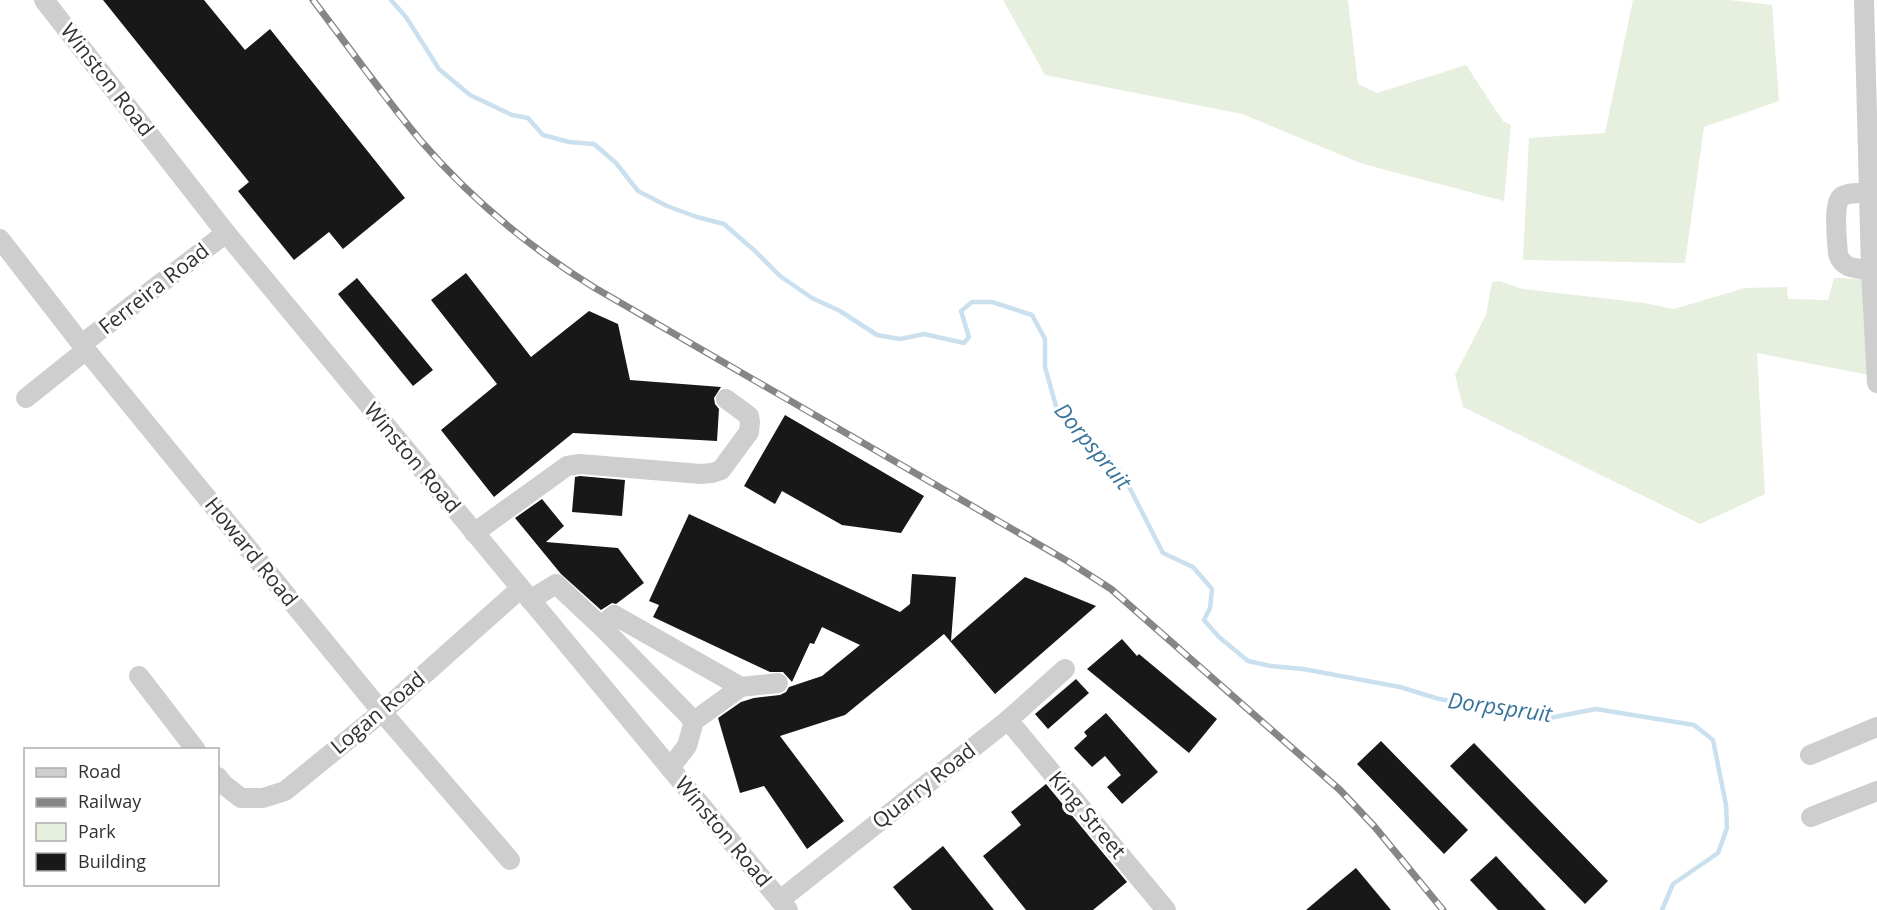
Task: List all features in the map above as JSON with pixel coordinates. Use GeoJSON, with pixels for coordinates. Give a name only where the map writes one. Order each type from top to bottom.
{"type":"FeatureCollection","features":[{"type":"Feature","properties":{"kind":"street","name":"Winston Road"},"geometry":{"type":"LineString","coordinates":[[44,0],[226,233],[784,905]]}},
{"type":"Feature","properties":{"kind":"street"},"geometry":{"type":"LineString","coordinates":[[1864,0],[1877,383]]}},
{"type":"Feature","properties":{"kind":"street"},"geometry":{"type":"LineString","coordinates":[[1872,186],[1842,196],[1836,208],[1840,260],[1851,268],[1872,270]]}},
{"type":"Feature","properties":{"kind":"street","name":"Ferreira Road"},"geometry":{"type":"LineString","coordinates":[[26,398],[84,347],[226,233]]}},
{"type":"Feature","properties":{"kind":"street","name":"Howard Road"},"geometry":{"type":"LineString","coordinates":[[0,239],[84,347],[382,712],[510,860]]}},
{"type":"Feature","properties":{"kind":"street"},"geometry":{"type":"LineString","coordinates":[[474,533],[567,466],[580,464],[701,474],[712,474],[721,470],[749,432],[750,422],[749,416],[726,399]]}},
{"type":"Feature","properties":{"kind":"street","name":"Logan Road"},"geometry":{"type":"LineString","coordinates":[[220,781],[241,798],[264,798],[285,791],[525,594],[556,584],[605,630]]}},
{"type":"Feature","properties":{"kind":"street"},"geometry":{"type":"LineString","coordinates":[[694,721],[605,630],[607,621],[614,615],[741,687]]}},
{"type":"Feature","properties":{"kind":"street","name":"Quarry Road"},"geometry":{"type":"LineString","coordinates":[[784,905],[1008,720],[1065,669]]}},
{"type":"Feature","properties":{"kind":"street"},"geometry":{"type":"LineString","coordinates":[[139,676],[194,748]]}},
{"type":"Feature","properties":{"kind":"street"},"geometry":{"type":"LineString","coordinates":[[670,768],[687,746],[694,721],[741,687],[778,683]]}},
{"type":"Feature","properties":{"kind":"street","name":"King Street"},"geometry":{"type":"LineString","coordinates":[[1008,720],[1166,910]]}},
{"type":"Feature","properties":{"kind":"street"},"geometry":{"type":"LineString","coordinates":[[1810,755],[1877,727]]}},
{"type":"Feature","properties":{"kind":"street"},"geometry":{"type":"LineString","coordinates":[[1811,817],[1877,791]]}},
{"type":"Feature","properties":{"kind":"green space"},"geometry":{"type":"Polygon","coordinates":[[[1003,0],[1348,0],[1358,84],[1377,93],[1466,65],[1503,121],[1511,125],[1504,201],[1363,164],[1242,114],[1045,75],[1003,0]]]}},
{"type":"Feature","properties":{"kind":"green space"},"geometry":{"type":"Polygon","coordinates":[[[1633,0],[1730,0],[1772,5],[1779,101],[1704,127],[1685,263],[1523,260],[1529,138],[1605,133],[1633,0]]]}},
{"type":"Feature","properties":{"kind":"green space"},"geometry":{"type":"Polygon","coordinates":[[[1834,278],[1863,279],[1869,375],[1757,353],[1765,494],[1700,524],[1463,407],[1455,375],[1486,315],[1492,282],[1499,281],[1523,289],[1644,303],[1674,309],[1745,288],[1787,287],[1788,299],[1828,300],[1834,278]]]}},
{"type":"Feature","properties":{"kind":"building"},"geometry":{"type":"Polygon","coordinates":[[[103,0],[204,0],[245,50],[270,29],[405,198],[343,249],[329,232],[294,260],[238,191],[249,182],[103,0]]]}},
{"type":"Feature","properties":{"kind":"building"},"geometry":{"type":"Polygon","coordinates":[[[466,273],[531,357],[589,311],[618,324],[630,380],[721,387],[714,398],[719,409],[717,441],[573,433],[494,497],[441,430],[497,384],[431,300],[466,273]]]}},
{"type":"Feature","properties":{"kind":"building"},"geometry":{"type":"Polygon","coordinates":[[[357,278],[433,370],[413,386],[338,294],[357,278]]]}},
{"type":"Feature","properties":{"kind":"building"},"geometry":{"type":"Polygon","coordinates":[[[785,415],[924,496],[901,533],[842,525],[782,491],[775,504],[744,486],[785,415]]]}},
{"type":"Feature","properties":{"kind":"building"},"geometry":{"type":"Polygon","coordinates":[[[575,477],[625,480],[622,516],[572,512],[575,477]]]}},
{"type":"Feature","properties":{"kind":"building"},"geometry":{"type":"Polygon","coordinates":[[[542,499],[564,526],[546,542],[618,548],[644,583],[616,604],[612,603],[601,610],[561,574],[515,518],[542,499]]]}},
{"type":"Feature","properties":{"kind":"building"},"geometry":{"type":"Polygon","coordinates":[[[689,514],[900,612],[910,604],[912,574],[956,577],[951,641],[1025,577],[1096,606],[995,694],[944,634],[845,715],[780,736],[844,821],[807,849],[764,786],[740,793],[718,718],[741,702],[780,695],[789,687],[822,676],[860,645],[822,627],[814,644],[810,643],[792,682],[783,672],[770,672],[653,617],[659,605],[649,601],[689,514]]]}},
{"type":"Feature","properties":{"kind":"building"},"geometry":{"type":"Polygon","coordinates":[[[1122,639],[1137,656],[1139,654],[1217,719],[1189,753],[1087,669],[1122,639]]]}},
{"type":"Feature","properties":{"kind":"building"},"geometry":{"type":"Polygon","coordinates":[[[1076,679],[1089,693],[1048,729],[1035,714],[1076,679]]]}},
{"type":"Feature","properties":{"kind":"building"},"geometry":{"type":"Polygon","coordinates":[[[1106,713],[1158,772],[1122,804],[1107,787],[1121,775],[1105,756],[1092,767],[1074,748],[1087,736],[1084,732],[1106,713]]]}},
{"type":"Feature","properties":{"kind":"building"},"geometry":{"type":"Polygon","coordinates":[[[1381,741],[1468,830],[1444,854],[1357,764],[1381,741]]]}},
{"type":"Feature","properties":{"kind":"building"},"geometry":{"type":"Polygon","coordinates":[[[1474,743],[1608,881],[1585,904],[1450,766],[1474,743]]]}},
{"type":"Feature","properties":{"kind":"building"},"geometry":{"type":"Polygon","coordinates":[[[1046,784],[1127,882],[1093,910],[1026,910],[983,856],[1021,825],[1011,812],[1046,784]]]}},
{"type":"Feature","properties":{"kind":"building"},"geometry":{"type":"Polygon","coordinates":[[[943,846],[994,910],[912,910],[893,887],[943,846]]]}},
{"type":"Feature","properties":{"kind":"building"},"geometry":{"type":"Polygon","coordinates":[[[1496,856],[1546,910],[1498,910],[1470,880],[1496,856]]]}},
{"type":"Feature","properties":{"kind":"building"},"geometry":{"type":"Polygon","coordinates":[[[1356,868],[1391,910],[1306,910],[1339,882],[1356,868]]]}},
{"type":"Feature","properties":{"kind":"waterway","name":"Dorpspruit"},"geometry":{"type":"LineString","coordinates":[[391,0],[406,17],[439,69],[470,95],[512,115],[528,118],[543,135],[569,142],[594,144],[616,163],[638,191],[667,206],[724,224],[780,276],[812,298],[840,311],[877,335],[900,339],[924,334],[964,343],[969,337],[961,311],[972,302],[992,302],[1032,315],[1045,339],[1045,367],[1056,406],[1104,452],[1123,475],[1163,553],[1193,567],[1212,589],[1210,608],[1204,620],[1219,637],[1248,661],[1400,687],[1439,699],[1549,718],[1596,709],[1694,725],[1713,740],[1726,805],[1727,828],[1718,853],[1673,884],[1662,910]]}},
{"type":"Feature","properties":{"kind":"railway"},"geometry":{"type":"LineString","coordinates":[[313,0],[421,141],[460,183],[502,221],[547,256],[595,288],[1069,562],[1111,589],[1340,790],[1374,826],[1443,910]]}}]}
